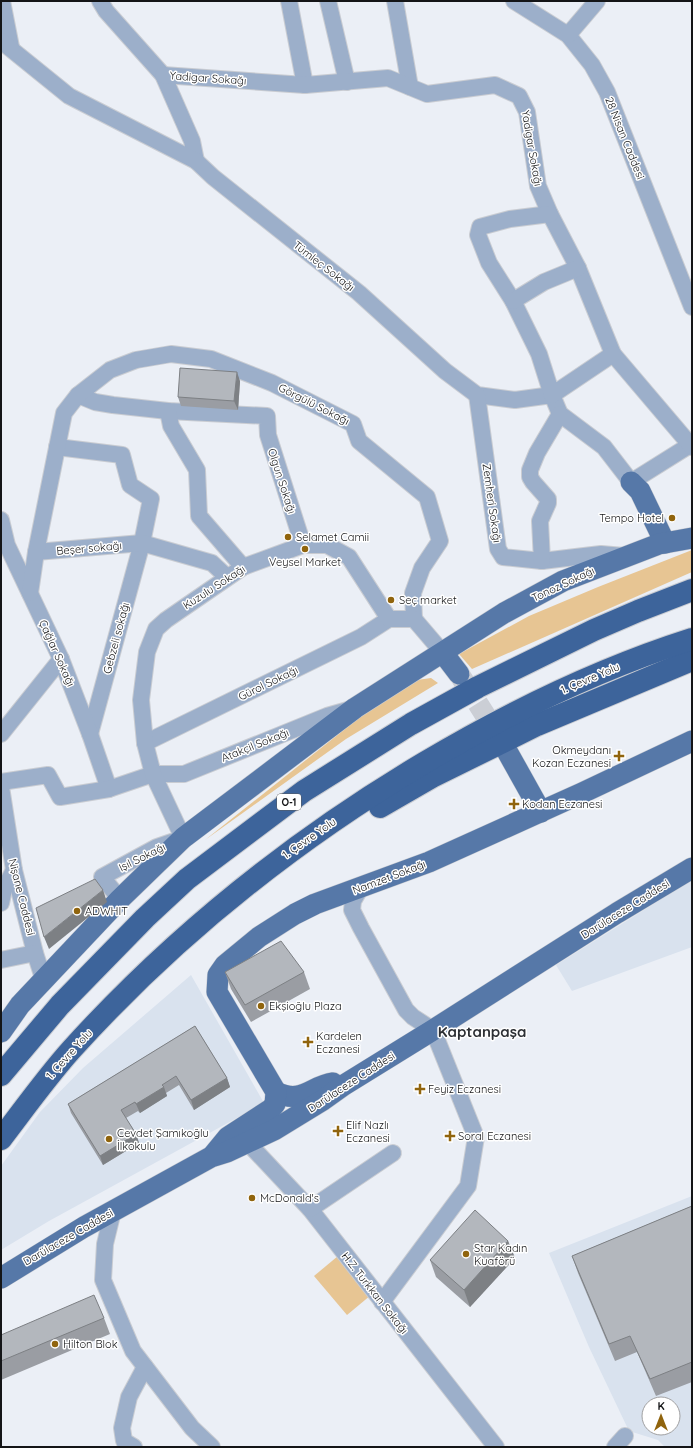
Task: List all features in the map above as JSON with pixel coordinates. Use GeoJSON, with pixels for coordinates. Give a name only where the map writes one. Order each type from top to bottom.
{"type":"FeatureCollection","features":[{"type":"Feature","properties":{"kind":"highway","name":"O-1"},"geometry":{"type":"LineString","coordinates":[[1,1075],[60,1005],[145,918],[187,879],[304,791],[411,724],[478,687],[594,630],[692,590]]}},
{"type":"Feature","properties":{"kind":"highway","name":"1. Çevre Yolu"},"geometry":{"type":"LineString","coordinates":[[1,1139],[37,1091],[71,1051],[176,944],[263,871],[365,799],[457,743],[507,716],[598,673],[692,639]]}},
{"type":"Feature","properties":{"kind":"highway"},"geometry":{"type":"LineString","coordinates":[[210,914],[291,866],[352,823],[432,777],[537,725],[692,660]]}},
{"type":"Feature","properties":{"kind":"main road"},"geometry":{"type":"LineString","coordinates":[[631,482],[640,491],[660,544]]}},
{"type":"Feature","properties":{"kind":"main road","name":"Tonoz Sokağı"},"geometry":{"type":"LineString","coordinates":[[1,1032],[20,1005],[120,899],[184,838],[355,708],[504,613],[564,581],[660,544],[692,538]]}},
{"type":"Feature","properties":{"kind":"main road"},"geometry":{"type":"LineString","coordinates":[[443,653],[459,674]]}},
{"type":"Feature","properties":{"kind":"main road","name":"Namzet Sokağı"},"geometry":{"type":"LineString","coordinates":[[276,1092],[221,1000],[218,992],[218,975],[225,965],[259,937],[295,914],[315,904],[360,889],[429,862],[541,812],[692,741]]}},
{"type":"Feature","properties":{"kind":"main road"},"geometry":{"type":"LineString","coordinates":[[503,744],[541,812]]}},
{"type":"Feature","properties":{"kind":"main road","name":"Darülaceze Caddesi"},"geometry":{"type":"LineString","coordinates":[[1,1278],[113,1211],[211,1157],[248,1143],[274,1130],[630,905],[692,868]]}},
{"type":"Feature","properties":{"kind":"main road"},"geometry":{"type":"LineString","coordinates":[[211,1157],[228,1137],[271,1109],[275,1104],[276,1092],[285,1096],[292,1096],[311,1092],[332,1082],[344,1085]]}},
{"type":"Feature","properties":{"kind":"street"},"geometry":{"type":"LineString","coordinates":[[2,1],[6,44]]}},
{"type":"Feature","properties":{"kind":"street"},"geometry":{"type":"LineString","coordinates":[[100,1],[106,11],[163,75],[192,141],[196,161]]}},
{"type":"Feature","properties":{"kind":"street"},"geometry":{"type":"LineString","coordinates":[[289,1],[305,85]]}},
{"type":"Feature","properties":{"kind":"street"},"geometry":{"type":"LineString","coordinates":[[328,1],[346,82]]}},
{"type":"Feature","properties":{"kind":"street"},"geometry":{"type":"LineString","coordinates":[[395,1],[410,87]]}},
{"type":"Feature","properties":{"kind":"street","name":"28 Nisan Caddesi"},"geometry":{"type":"LineString","coordinates":[[514,1],[568,35],[592,65],[607,92],[692,308]]}},
{"type":"Feature","properties":{"kind":"street"},"geometry":{"type":"LineString","coordinates":[[568,35],[597,1]]}},
{"type":"Feature","properties":{"kind":"street","name":"Tümleç Sokağı"},"geometry":{"type":"LineString","coordinates":[[6,44],[69,96],[196,161],[213,177],[359,293],[445,371],[477,395],[515,400],[552,395]]}},
{"type":"Feature","properties":{"kind":"street","name":"Yadigar Sokağı"},"geometry":{"type":"LineString","coordinates":[[163,75],[305,85],[388,78],[427,94],[495,85],[519,96],[527,112],[538,186],[550,214],[578,268],[613,354],[691,446]]}},
{"type":"Feature","properties":{"kind":"street"},"geometry":{"type":"LineString","coordinates":[[550,214],[510,219],[480,227],[478,235],[489,263],[513,301],[539,354],[552,395],[560,414],[604,447],[631,482],[691,446]]}},
{"type":"Feature","properties":{"kind":"street"},"geometry":{"type":"LineString","coordinates":[[513,301],[544,282],[578,268]]}},
{"type":"Feature","properties":{"kind":"street","name":"Görgülü Sokağı"},"geometry":{"type":"LineString","coordinates":[[30,593],[36,552],[64,413],[78,395],[110,370],[136,360],[171,354],[211,359],[272,383],[352,424],[359,441],[427,497],[440,540],[422,568],[413,593],[414,619]]}},
{"type":"Feature","properties":{"kind":"street"},"geometry":{"type":"LineString","coordinates":[[552,395],[613,354]]}},
{"type":"Feature","properties":{"kind":"street"},"geometry":{"type":"LineString","coordinates":[[78,395],[95,402],[168,411],[171,426],[197,470],[200,516],[243,567]]}},
{"type":"Feature","properties":{"kind":"street","name":"Zemheri Sokağı"},"geometry":{"type":"LineString","coordinates":[[477,395],[499,553],[503,557],[542,561],[601,554],[628,556]]}},
{"type":"Feature","properties":{"kind":"street","name":"Olgun Sokağı"},"geometry":{"type":"LineString","coordinates":[[168,411],[267,416],[268,435],[303,545]]}},
{"type":"Feature","properties":{"kind":"street"},"geometry":{"type":"LineString","coordinates":[[542,561],[540,521],[548,503],[548,498],[533,482],[530,477],[530,470],[537,453],[560,414]]}},
{"type":"Feature","properties":{"kind":"street"},"geometry":{"type":"LineString","coordinates":[[57,447],[122,455],[130,485],[150,499],[142,543]]}},
{"type":"Feature","properties":{"kind":"street","name":"Çağlar Sokağı"},"geometry":{"type":"LineString","coordinates":[[1,520],[7,545],[61,659],[90,734],[109,789]]}},
{"type":"Feature","properties":{"kind":"street","name":"Beşer sokağı"},"geometry":{"type":"LineString","coordinates":[[36,552],[142,543],[212,562],[227,578]]}},
{"type":"Feature","properties":{"kind":"street","name":"Gebzeli sokağı"},"geometry":{"type":"LineString","coordinates":[[90,734],[142,543]]}},
{"type":"Feature","properties":{"kind":"street","name":"Kuzulu Sokağı"},"geometry":{"type":"LineString","coordinates":[[184,838],[153,774],[145,743],[141,700],[147,652],[156,629],[166,620],[243,567],[303,545],[327,545],[348,557],[389,619]]}},
{"type":"Feature","properties":{"kind":"street"},"geometry":{"type":"LineString","coordinates":[[389,619],[414,619],[443,653]]}},
{"type":"Feature","properties":{"kind":"street","name":"Gürol Sokağı"},"geometry":{"type":"LineString","coordinates":[[145,743],[362,637],[389,619]]}},
{"type":"Feature","properties":{"kind":"street"},"geometry":{"type":"LineString","coordinates":[[1,734],[61,659]]}},
{"type":"Feature","properties":{"kind":"street","name":"Atakçil Sokağı"},"geometry":{"type":"LineString","coordinates":[[1,782],[48,775],[60,797],[109,789],[153,774],[184,774],[327,716],[355,708]]}},
{"type":"Feature","properties":{"kind":"street","name":"Nişane Caddesi"},"geometry":{"type":"LineString","coordinates":[[1,787],[14,870],[33,911],[35,953],[44,981]]}},
{"type":"Feature","properties":{"kind":"street","name":"Işıl Sokağı"},"geometry":{"type":"LineString","coordinates":[[120,899],[95,881],[157,847],[184,838]]}},
{"type":"Feature","properties":{"kind":"street"},"geometry":{"type":"LineString","coordinates":[[1,903],[4,889],[14,870]]}},
{"type":"Feature","properties":{"kind":"street"},"geometry":{"type":"LineString","coordinates":[[360,889],[353,901],[352,910],[406,1010],[413,1017],[433,1030],[476,1137],[468,1186],[382,1302]]}},
{"type":"Feature","properties":{"kind":"street"},"geometry":{"type":"LineString","coordinates":[[1,960],[35,953]]}},
{"type":"Feature","properties":{"kind":"street","name":"H.Z. Turkkan Sokağı"},"geometry":{"type":"LineString","coordinates":[[248,1143],[310,1209],[496,1447]]}},
{"type":"Feature","properties":{"kind":"street"},"geometry":{"type":"LineString","coordinates":[[310,1209],[394,1153]]}},
{"type":"Feature","properties":{"kind":"street"},"geometry":{"type":"LineString","coordinates":[[113,1211],[105,1244],[103,1280],[133,1351],[192,1428],[212,1447]]}},
{"type":"Feature","properties":{"kind":"street"},"geometry":{"type":"LineString","coordinates":[[134,1447],[124,1441],[122,1428],[129,1397],[145,1367]]}},
{"type":"Feature","properties":{"kind":"shaded area"},"geometry":{"type":"Polygon","coordinates":[[[692,550],[692,572],[472,669],[459,654],[529,616],[692,550]]]}},
{"type":"Feature","properties":{"kind":"shaded area"},"geometry":{"type":"Polygon","coordinates":[[[431,678],[438,683],[346,739],[205,840],[388,695],[417,680],[431,678]]]}},
{"type":"Feature","properties":{"kind":"shaded area"},"geometry":{"type":"Polygon","coordinates":[[[692,880],[692,947],[572,991],[556,965],[692,880]]]}},
{"type":"Feature","properties":{"kind":"shaded area","name":"Cevdet Şamıkoğlu İlkokulu"},"geometry":{"type":"Polygon","coordinates":[[[191,975],[264,1103],[49,1221],[1,1250],[1,1166],[40,1112],[83,1068],[191,975]]]}},
{"type":"Feature","properties":{"kind":"shaded area"},"geometry":{"type":"Polygon","coordinates":[[[692,1196],[692,1447],[665,1447],[658,1440],[645,1436],[681,1436],[681,1396],[641,1396],[641,1435],[629,1431],[589,1347],[549,1253],[692,1196]]]}},
{"type":"Feature","properties":{"kind":"shaded area"},"geometry":{"type":"Polygon","coordinates":[[[338,1256],[371,1295],[347,1315],[314,1276],[338,1256]]]}},
{"type":"Feature","properties":{"kind":"building"},"geometry":{"type":"Polygon","coordinates":[[[180,368],[237,372],[234,401],[178,397],[180,368]]]}},
{"type":"Feature","properties":{"kind":"building"},"geometry":{"type":"Polygon","coordinates":[[[95,879],[103,890],[44,937],[36,908],[95,879]]]}},
{"type":"Feature","properties":{"kind":"building"},"geometry":{"type":"Polygon","coordinates":[[[281,941],[304,972],[245,1005],[225,972],[281,941]]]}},
{"type":"Feature","properties":{"kind":"building"},"geometry":{"type":"Polygon","coordinates":[[[195,1026],[227,1078],[191,1100],[176,1076],[162,1085],[164,1087],[136,1104],[135,1102],[121,1110],[136,1134],[100,1156],[68,1104],[195,1026]]]}},
{"type":"Feature","properties":{"kind":"building"},"geometry":{"type":"Polygon","coordinates":[[[692,1206],[692,1362],[650,1379],[630,1336],[609,1344],[572,1256],[692,1206]]]}},
{"type":"Feature","properties":{"kind":"building"},"geometry":{"type":"Polygon","coordinates":[[[475,1210],[508,1241],[464,1290],[430,1260],[475,1210]]]}},
{"type":"Feature","properties":{"kind":"building"},"geometry":{"type":"Polygon","coordinates":[[[94,1295],[104,1318],[1,1361],[1,1335],[94,1295]]]}},
{"type":"Feature","properties":{"kind":"tunnel"},"geometry":{"type":"LineString","coordinates":[[461,677],[501,740]]}},
{"type":"Feature","properties":{"kind":"place","name":"Tempo Hotel"},"geometry":{"type":"Point","coordinates":[672,518]}},
{"type":"Feature","properties":{"kind":"place","name":"Selamet Camii"},"geometry":{"type":"Point","coordinates":[288,537]}},
{"type":"Feature","properties":{"kind":"place","name":"Veysel Market"},"geometry":{"type":"Point","coordinates":[305,549]}},
{"type":"Feature","properties":{"kind":"place","name":"Seç market"},"geometry":{"type":"Point","coordinates":[391,600]}},
{"type":"Feature","properties":{"kind":"place","name":"Okmeydanı Kozan Eczanesi"},"geometry":{"type":"Point","coordinates":[619,756]}},
{"type":"Feature","properties":{"kind":"place","name":"Kodan Eczanesi"},"geometry":{"type":"Point","coordinates":[514,804]}},
{"type":"Feature","properties":{"kind":"place","name":"ADWHIT"},"geometry":{"type":"Point","coordinates":[77,911]}},
{"type":"Feature","properties":{"kind":"place","name":"Ekşioğlu Plaza"},"geometry":{"type":"Point","coordinates":[261,1006]}},
{"type":"Feature","properties":{"kind":"place","name":"Kardelen Eczanesi"},"geometry":{"type":"Point","coordinates":[308,1042]}},
{"type":"Feature","properties":{"kind":"place","name":"Feyiz Eczanesi"},"geometry":{"type":"Point","coordinates":[420,1089]}},
{"type":"Feature","properties":{"kind":"place","name":"Elif Nazlı Eczanesi"},"geometry":{"type":"Point","coordinates":[338,1131]}},
{"type":"Feature","properties":{"kind":"place","name":"Soral Eczanesi"},"geometry":{"type":"Point","coordinates":[450,1136]}},
{"type":"Feature","properties":{"kind":"place","name":"Cevdet Şamıkoğlu İlkokulu"},"geometry":{"type":"Point","coordinates":[109,1139]}},
{"type":"Feature","properties":{"kind":"place","name":"McDonald's"},"geometry":{"type":"Point","coordinates":[252,1198]}},
{"type":"Feature","properties":{"kind":"place","name":"Star Kadın Kuaförü"},"geometry":{"type":"Point","coordinates":[466,1254]}},
{"type":"Feature","properties":{"kind":"place","name":"Hilton Blok"},"geometry":{"type":"Point","coordinates":[55,1344]}},
{"type":"Feature","properties":{"kind":"district","name":"Kaptanpaşa"},"geometry":{"type":"Point","coordinates":[482,1032]}}]}
